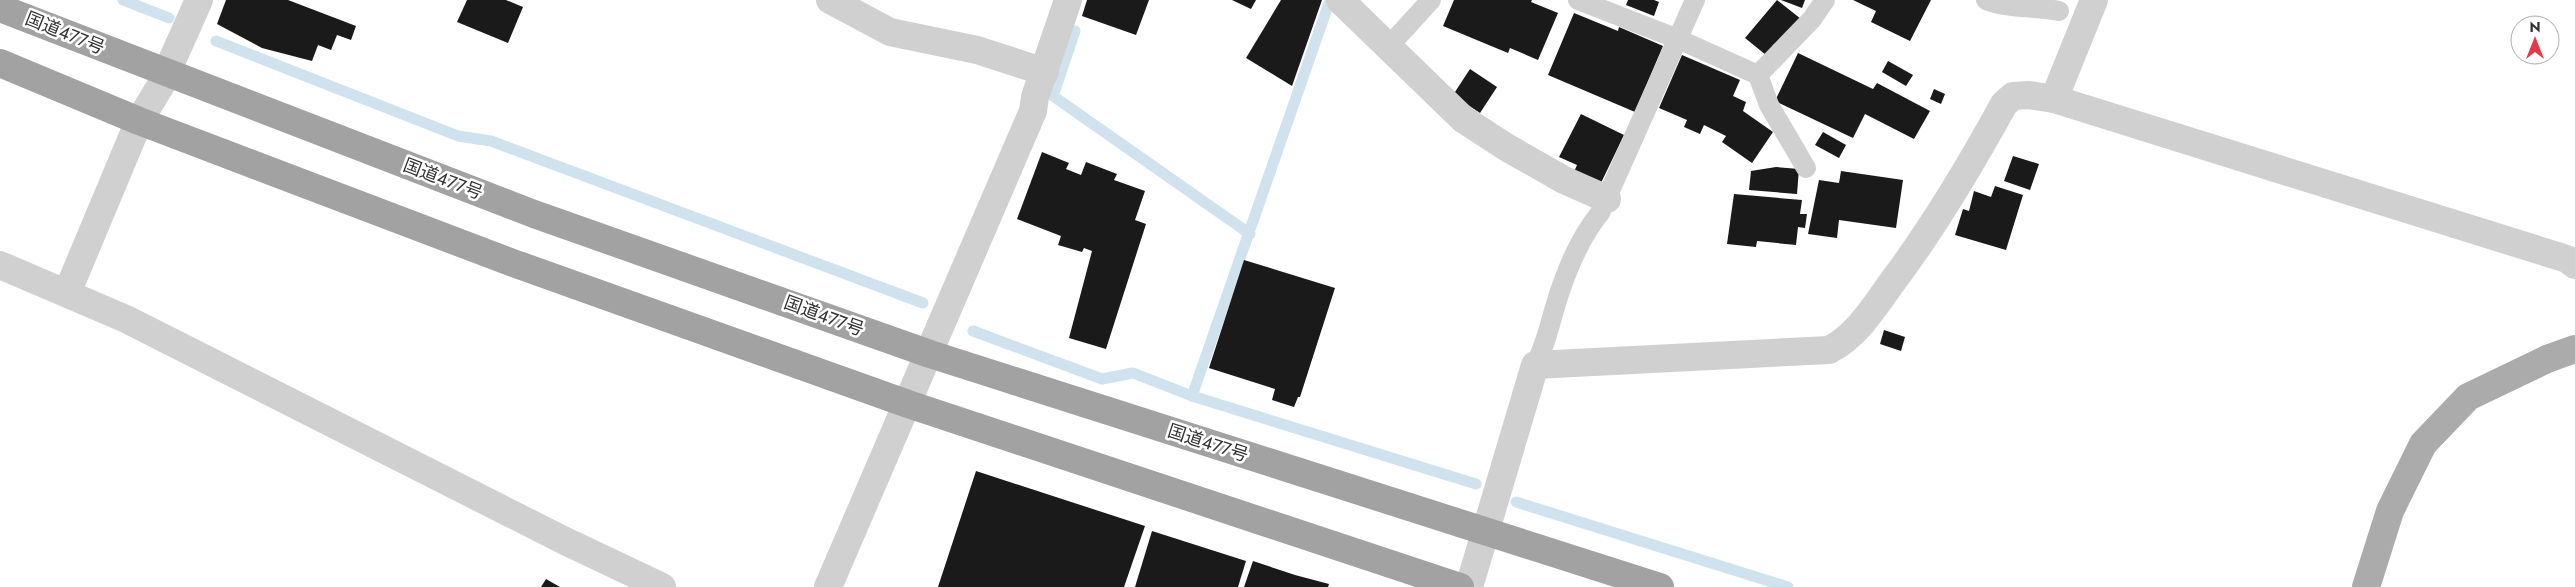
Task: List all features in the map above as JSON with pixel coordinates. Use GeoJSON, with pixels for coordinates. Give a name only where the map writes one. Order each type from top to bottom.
{"type":"FeatureCollection","features":[{"type":"Feature","properties":{"kind":"highway","name":"国道477号"},"geometry":{"type":"LineString","coordinates":[[0,8],[166,74],[534,214],[930,354],[1660,587]]}},
{"type":"Feature","properties":{"kind":"highway"},"geometry":{"type":"LineString","coordinates":[[0,63],[139,121],[513,263],[908,404],[1460,587]]}},
{"type":"Feature","properties":{"kind":"main road"},"geometry":{"type":"LineString","coordinates":[[2366,587],[2390,511],[2423,444],[2468,397],[2547,359],[2575,349]]}},
{"type":"Feature","properties":{"kind":"street"},"geometry":{"type":"LineString","coordinates":[[67,293],[139,121],[166,74],[199,0]]}},
{"type":"Feature","properties":{"kind":"street"},"geometry":{"type":"LineString","coordinates":[[830,0],[890,32],[977,50],[1045,72]]}},
{"type":"Feature","properties":{"kind":"street"},"geometry":{"type":"LineString","coordinates":[[828,587],[930,354],[1033,111],[1035,97],[1068,0]]}},
{"type":"Feature","properties":{"kind":"street"},"geometry":{"type":"LineString","coordinates":[[2054,99],[2094,0]]}},
{"type":"Feature","properties":{"kind":"street"},"geometry":{"type":"LineString","coordinates":[[1340,1],[1464,119],[1506,147],[1564,180],[1607,199]]}},
{"type":"Feature","properties":{"kind":"street"},"geometry":{"type":"LineString","coordinates":[[1469,587],[1535,366],[1829,350],[1846,341],[1865,320],[1915,252],[1964,178],[2004,104],[2013,96],[2029,95],[2054,99],[2567,259],[2575,264]]}},
{"type":"Feature","properties":{"kind":"street"},"geometry":{"type":"LineString","coordinates":[[0,265],[126,319],[556,536],[662,587]]}},
{"type":"Feature","properties":{"kind":"lane"},"geometry":{"type":"LineString","coordinates":[[1389,46],[1431,0]]}},
{"type":"Feature","properties":{"kind":"lane"},"geometry":{"type":"LineString","coordinates":[[1578,0],[1678,39],[1758,75],[1769,105],[1806,168]]}},
{"type":"Feature","properties":{"kind":"lane"},"geometry":{"type":"LineString","coordinates":[[1535,366],[1542,351],[1570,264],[1586,232],[1600,213],[1607,199],[1694,0]]}},
{"type":"Feature","properties":{"kind":"lane"},"geometry":{"type":"LineString","coordinates":[[1758,75],[1812,19],[1825,0]]}},
{"type":"Feature","properties":{"kind":"lane"},"geometry":{"type":"LineString","coordinates":[[1986,0],[1996,4],[2042,7],[2058,11]]}},
{"type":"Feature","properties":{"kind":"building"},"geometry":{"type":"Polygon","coordinates":[[[226,0],[288,0],[356,26],[351,40],[337,35],[331,50],[318,45],[312,61],[262,48],[217,24],[226,0]]]}},
{"type":"Feature","properties":{"kind":"building"},"geometry":{"type":"Polygon","coordinates":[[[467,0],[506,0],[523,7],[508,43],[457,22],[467,0]]]}},
{"type":"Feature","properties":{"kind":"building"},"geometry":{"type":"Polygon","coordinates":[[[1087,0],[1149,0],[1136,35],[1082,16],[1087,0]]]}},
{"type":"Feature","properties":{"kind":"building"},"geometry":{"type":"Polygon","coordinates":[[[1232,0],[1256,0],[1251,9],[1232,0]]]}},
{"type":"Feature","properties":{"kind":"building"},"geometry":{"type":"Polygon","coordinates":[[[1281,0],[1322,0],[1292,86],[1246,58],[1281,0]]]}},
{"type":"Feature","properties":{"kind":"building"},"geometry":{"type":"Polygon","coordinates":[[[1454,0],[1532,0],[1531,2],[1558,13],[1538,60],[1510,48],[1508,53],[1443,26],[1454,0]]]}},
{"type":"Feature","properties":{"kind":"building"},"geometry":{"type":"Polygon","coordinates":[[[1628,0],[1654,0],[1659,2],[1654,16],[1626,5],[1628,0]]]}},
{"type":"Feature","properties":{"kind":"building"},"geometry":{"type":"Polygon","coordinates":[[[1777,0],[1801,19],[1778,48],[1774,44],[1766,55],[1745,38],[1777,0]]]}},
{"type":"Feature","properties":{"kind":"building"},"geometry":{"type":"Polygon","coordinates":[[[1781,0],[1805,0],[1802,8],[1781,0]]]}},
{"type":"Feature","properties":{"kind":"building"},"geometry":{"type":"Polygon","coordinates":[[[1853,0],[1931,0],[1910,41],[1871,22],[1876,11],[1853,0]]]}},
{"type":"Feature","properties":{"kind":"building"},"geometry":{"type":"Polygon","coordinates":[[[1574,13],[1618,31],[1619,27],[1663,46],[1635,112],[1548,75],[1574,13]]]}},
{"type":"Feature","properties":{"kind":"building"},"geometry":{"type":"Polygon","coordinates":[[[1798,53],[1873,89],[1877,83],[1930,111],[1914,139],[1865,114],[1853,138],[1775,101],[1798,53]]]}},
{"type":"Feature","properties":{"kind":"building"},"geometry":{"type":"Polygon","coordinates":[[[1682,55],[1740,80],[1733,96],[1746,102],[1743,111],[1773,132],[1752,163],[1722,142],[1726,136],[1704,125],[1700,134],[1684,127],[1687,120],[1659,108],[1682,55]]]}},
{"type":"Feature","properties":{"kind":"building"},"geometry":{"type":"Polygon","coordinates":[[[1888,61],[1913,75],[1906,86],[1882,72],[1888,61]]]}},
{"type":"Feature","properties":{"kind":"building"},"geometry":{"type":"Polygon","coordinates":[[[1470,69],[1497,87],[1480,113],[1453,95],[1470,69]]]}},
{"type":"Feature","properties":{"kind":"building"},"geometry":{"type":"Polygon","coordinates":[[[1934,89],[1945,94],[1941,104],[1930,99],[1934,89]]]}},
{"type":"Feature","properties":{"kind":"building"},"geometry":{"type":"Polygon","coordinates":[[[1581,114],[1624,135],[1600,185],[1574,172],[1577,165],[1559,157],[1581,114]]]}},
{"type":"Feature","properties":{"kind":"building"},"geometry":{"type":"Polygon","coordinates":[[[1823,132],[1846,145],[1839,158],[1815,145],[1823,132]]]}},
{"type":"Feature","properties":{"kind":"building"},"geometry":{"type":"Polygon","coordinates":[[[1042,152],[1069,163],[1066,169],[1081,175],[1086,162],[1117,174],[1114,180],[1145,191],[1135,220],[1146,224],[1106,349],[1069,338],[1092,251],[1084,248],[1082,252],[1058,245],[1061,236],[1017,219],[1042,152]]]}},
{"type":"Feature","properties":{"kind":"building"},"geometry":{"type":"Polygon","coordinates":[[[2013,156],[2039,164],[2030,190],[2004,181],[2013,156]]]}},
{"type":"Feature","properties":{"kind":"building"},"geometry":{"type":"Polygon","coordinates":[[[1776,167],[1799,169],[1797,194],[1749,190],[1751,171],[1776,167]]]}},
{"type":"Feature","properties":{"kind":"building"},"geometry":{"type":"Polygon","coordinates":[[[1841,171],[1903,180],[1896,228],[1839,220],[1837,238],[1808,234],[1819,180],[1839,183],[1841,171]]]}},
{"type":"Feature","properties":{"kind":"building"},"geometry":{"type":"Polygon","coordinates":[[[1995,186],[2023,195],[2006,250],[1955,235],[1963,209],[1969,211],[1974,191],[1991,197],[1995,186]]]}},
{"type":"Feature","properties":{"kind":"building"},"geometry":{"type":"Polygon","coordinates":[[[1734,194],[1802,200],[1800,214],[1807,214],[1805,228],[1798,227],[1796,245],[1757,241],[1756,247],[1727,244],[1734,194]]]}},
{"type":"Feature","properties":{"kind":"building"},"geometry":{"type":"Polygon","coordinates":[[[1244,260],[1335,288],[1300,397],[1298,397],[1294,407],[1272,400],[1275,389],[1209,368],[1244,260]]]}},
{"type":"Feature","properties":{"kind":"building"},"geometry":{"type":"Polygon","coordinates":[[[1884,330],[1905,337],[1901,351],[1880,344],[1884,330]]]}},
{"type":"Feature","properties":{"kind":"building"},"geometry":{"type":"Polygon","coordinates":[[[976,471],[1145,526],[1124,587],[938,587],[976,471]]]}},
{"type":"Feature","properties":{"kind":"building"},"geometry":{"type":"Polygon","coordinates":[[[1152,531],[1246,561],[1238,587],[1135,587],[1152,531]]]}},
{"type":"Feature","properties":{"kind":"building"},"geometry":{"type":"Polygon","coordinates":[[[1253,561],[1329,584],[1328,587],[1244,587],[1253,561]]]}},
{"type":"Feature","properties":{"kind":"building"},"geometry":{"type":"Polygon","coordinates":[[[546,579],[560,587],[541,587],[546,579]]]}},
{"type":"Feature","properties":{"kind":"waterway"},"geometry":{"type":"LineString","coordinates":[[123,0],[169,18]]}},
{"type":"Feature","properties":{"kind":"waterway"},"geometry":{"type":"LineString","coordinates":[[1192,396],[1330,0]]}},
{"type":"Feature","properties":{"kind":"waterway"},"geometry":{"type":"LineString","coordinates":[[1075,31],[1053,96],[1250,234]]}},
{"type":"Feature","properties":{"kind":"waterway"},"geometry":{"type":"LineString","coordinates":[[216,41],[458,136],[491,141],[923,303]]}},
{"type":"Feature","properties":{"kind":"waterway"},"geometry":{"type":"LineString","coordinates":[[973,331],[1102,379],[1133,373],[1192,396],[1476,484]]}},
{"type":"Feature","properties":{"kind":"waterway"},"geometry":{"type":"LineString","coordinates":[[1516,502],[1788,587]]}}]}
